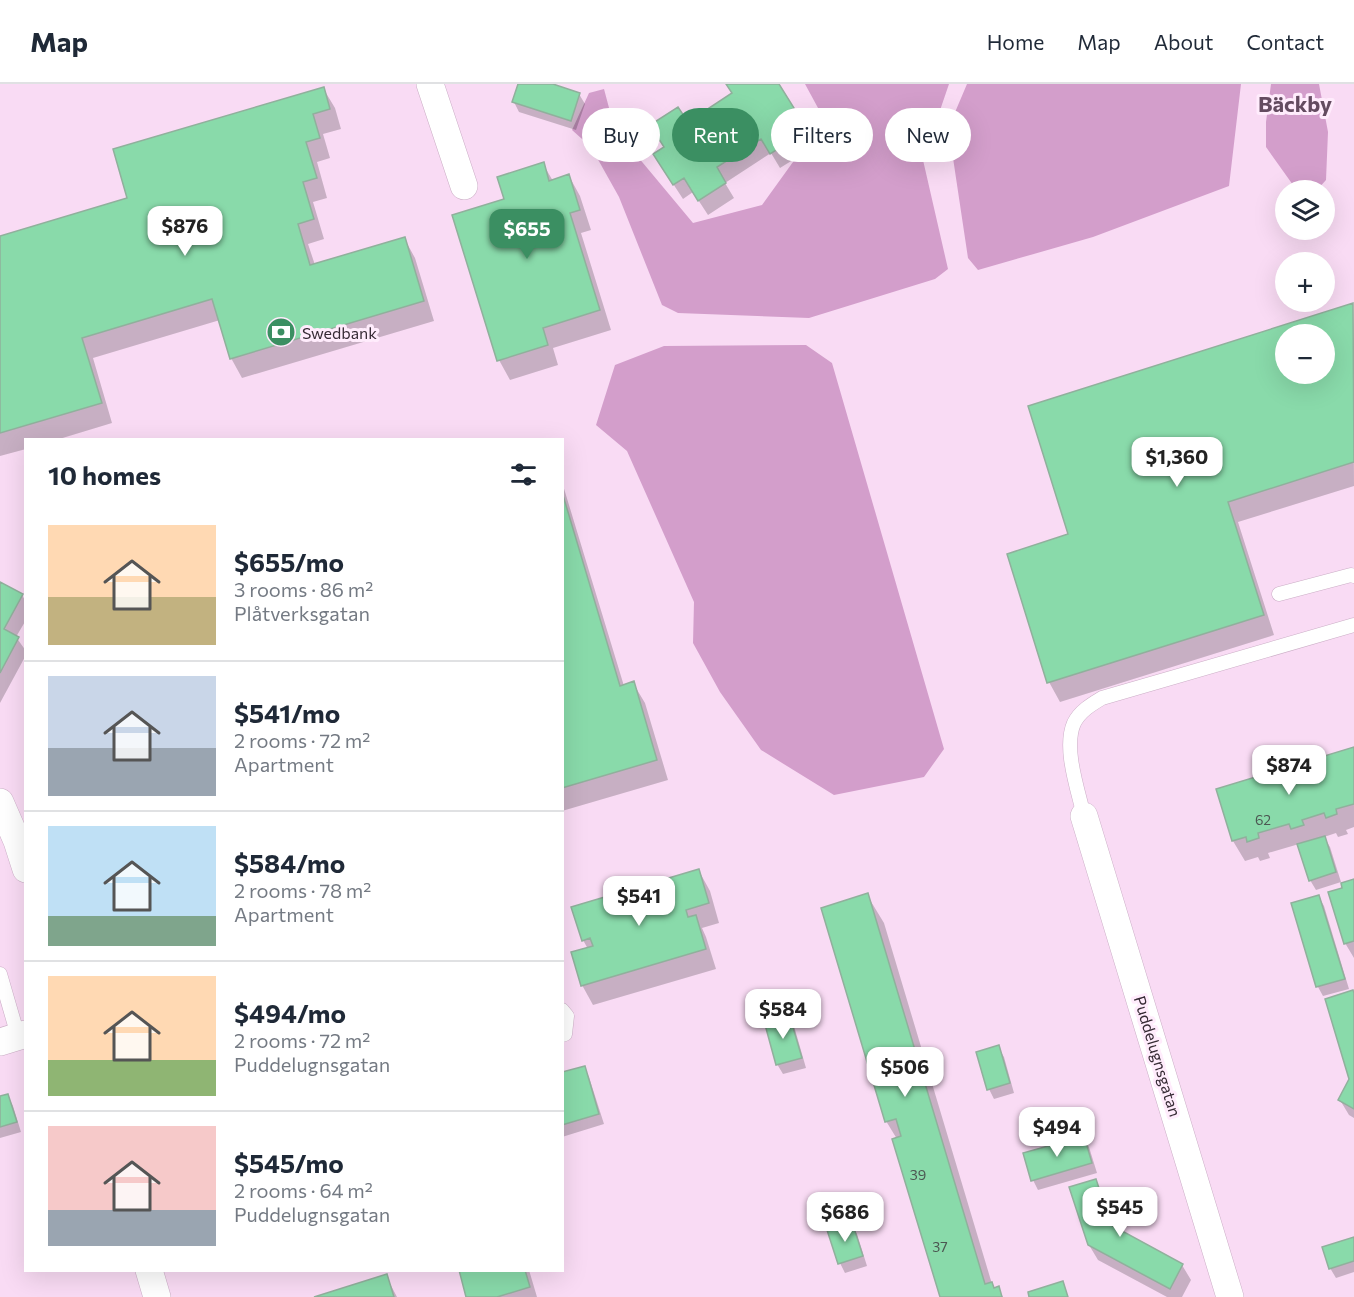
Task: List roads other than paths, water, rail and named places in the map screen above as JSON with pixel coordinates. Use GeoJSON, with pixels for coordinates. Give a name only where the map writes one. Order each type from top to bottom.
{"type":"FeatureCollection","features":[{"type":"Feature","properties":{"kind":"street"},"geometry":{"type":"LineString","coordinates":[[430,84],[464,186]]}},
{"type":"Feature","properties":{"kind":"street"},"geometry":{"type":"LineString","coordinates":[[0,802],[24,863]]}},
{"type":"Feature","properties":{"kind":"street","name":"Puddelugnsgatan"},"geometry":{"type":"LineString","coordinates":[[1084,816],[1230,1297]]}},
{"type":"Feature","properties":{"kind":"street"},"geometry":{"type":"LineString","coordinates":[[150,1272],[157,1297]]}},
{"type":"Feature","properties":{"kind":"lane"},"geometry":{"type":"LineString","coordinates":[[1279,594],[1354,576]]}},
{"type":"Feature","properties":{"kind":"lane"},"geometry":{"type":"LineString","coordinates":[[1084,816],[1069,748],[1074,723],[1086,707],[1102,698],[1354,625]]}},
{"type":"Feature","properties":{"kind":"lane"},"geometry":{"type":"LineString","coordinates":[[0,974],[15,1038]]}},
{"type":"Feature","properties":{"kind":"lane"},"geometry":{"type":"LineString","coordinates":[[564,1012],[567,1016],[564,1034]]}},
{"type":"Feature","properties":{"kind":"place","name":"Swedbank"},"geometry":{"type":"Point","coordinates":[281,332]}},
{"type":"Feature","properties":{"kind":"district","name":"Bäckby"},"geometry":{"type":"Point","coordinates":[1295,103]}}]}
